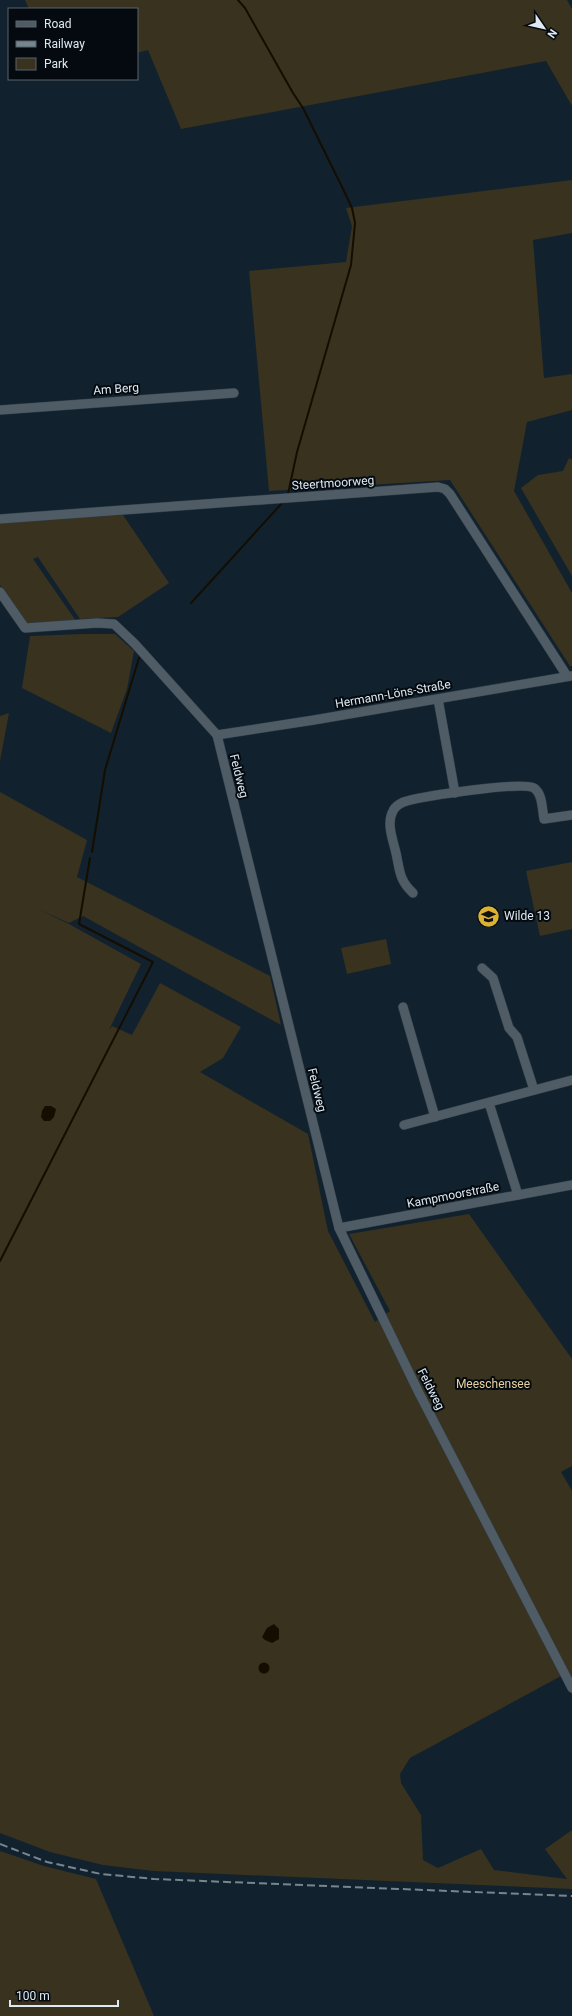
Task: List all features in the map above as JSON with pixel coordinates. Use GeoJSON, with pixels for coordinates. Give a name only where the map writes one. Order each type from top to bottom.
{"type":"FeatureCollection","features":[{"type":"Feature","properties":{"kind":"street","name":"Am Berg"},"geometry":{"type":"LineString","coordinates":[[0,410],[234,393]]}},
{"type":"Feature","properties":{"kind":"street","name":"Steertmoorweg"},"geometry":{"type":"LineString","coordinates":[[0,519],[430,488],[445,489],[450,494],[569,676]]}},
{"type":"Feature","properties":{"kind":"street","name":"Feldweg"},"geometry":{"type":"LineString","coordinates":[[0,592],[25,628],[96,623],[114,624],[135,644],[217,735],[339,1228],[416,1386],[572,1688]]}},
{"type":"Feature","properties":{"kind":"street","name":"Hermann-Löns-Straße"},"geometry":{"type":"LineString","coordinates":[[217,735],[569,676]]}},
{"type":"Feature","properties":{"kind":"street"},"geometry":{"type":"LineString","coordinates":[[438,699],[455,793]]}},
{"type":"Feature","properties":{"kind":"street"},"geometry":{"type":"LineString","coordinates":[[413,894],[403,884],[390,826],[393,811],[398,804],[406,801],[455,793],[511,787],[534,788],[540,795],[544,819],[572,815]]}},
{"type":"Feature","properties":{"kind":"street"},"geometry":{"type":"LineString","coordinates":[[482,968],[493,978],[509,1028],[517,1037],[534,1090]]}},
{"type":"Feature","properties":{"kind":"street"},"geometry":{"type":"LineString","coordinates":[[402,1007],[435,1117]]}},
{"type":"Feature","properties":{"kind":"street"},"geometry":{"type":"LineString","coordinates":[[404,1124],[489,1103],[572,1080]]}},
{"type":"Feature","properties":{"kind":"street"},"geometry":{"type":"LineString","coordinates":[[489,1103],[518,1195]]}},
{"type":"Feature","properties":{"kind":"street","name":"Kampmoorstraße"},"geometry":{"type":"LineString","coordinates":[[339,1228],[572,1185]]}},
{"type":"Feature","properties":{"kind":"green space"},"geometry":{"type":"Polygon","coordinates":[[[25,0],[567,0],[572,9],[572,106],[546,61],[181,129],[148,50],[138,53],[138,8],[29,8],[25,0]]]}},
{"type":"Feature","properties":{"kind":"green space"},"geometry":{"type":"Polygon","coordinates":[[[572,180],[572,233],[533,240],[544,378],[572,374],[572,410],[527,422],[514,491],[572,593],[572,666],[570,666],[450,480],[269,491],[249,271],[346,262],[352,226],[346,208],[572,180]]]}},
{"type":"Feature","properties":{"kind":"green space"},"geometry":{"type":"Polygon","coordinates":[[[569,458],[572,460],[572,576],[521,488],[538,475],[563,471],[569,458]]]}},
{"type":"Feature","properties":{"kind":"green space"},"geometry":{"type":"Polygon","coordinates":[[[123,515],[169,583],[118,617],[80,619],[38,557],[33,559],[76,621],[27,625],[0,585],[0,522],[123,515]]]}},
{"type":"Feature","properties":{"kind":"green space"},"geometry":{"type":"Polygon","coordinates":[[[115,634],[134,651],[127,689],[111,733],[22,688],[30,636],[115,634]]]}},
{"type":"Feature","properties":{"kind":"green space"},"geometry":{"type":"Polygon","coordinates":[[[9,713],[0,761],[0,716],[9,713]]]}},
{"type":"Feature","properties":{"kind":"green space","name":"Meeschensee"},"geometry":{"type":"Polygon","coordinates":[[[0,792],[87,840],[77,877],[270,976],[281,1025],[83,916],[69,923],[38,909],[69,924],[141,964],[109,1030],[112,1026],[132,1035],[160,983],[241,1027],[223,1058],[200,1072],[308,1134],[328,1231],[375,1322],[390,1311],[349,1234],[469,1214],[572,1359],[572,1466],[561,1472],[572,1491],[572,1695],[561,1676],[410,1758],[400,1774],[401,1783],[421,1815],[423,1860],[438,1868],[481,1849],[494,1870],[567,1879],[545,1849],[572,1830],[572,1889],[154,1871],[103,1865],[50,1852],[0,1833],[0,792]]]}},
{"type":"Feature","properties":{"kind":"green space"},"geometry":{"type":"Polygon","coordinates":[[[572,862],[572,929],[540,936],[526,871],[572,862]]]}},
{"type":"Feature","properties":{"kind":"green space"},"geometry":{"type":"Polygon","coordinates":[[[386,939],[391,964],[347,974],[341,948],[386,939]]]}},
{"type":"Feature","properties":{"kind":"green space"},"geometry":{"type":"Polygon","coordinates":[[[0,1851],[44,1866],[96,1879],[154,2016],[0,2016],[0,1851]]]}},
{"type":"Feature","properties":{"kind":"shaded area"},"geometry":{"type":"Polygon","coordinates":[[[45,1106],[51,1106],[56,1109],[54,1117],[50,1121],[44,1121],[41,1117],[45,1106]]]}},
{"type":"Feature","properties":{"kind":"shaded area"},"geometry":{"type":"Polygon","coordinates":[[[274,1624],[279,1629],[279,1639],[272,1643],[262,1637],[267,1628],[274,1624]]]}},
{"type":"Feature","properties":{"kind":"shaded area"},"geometry":{"type":"Polygon","coordinates":[[[262,1663],[266,1663],[268,1664],[268,1672],[262,1673],[259,1670],[259,1666],[262,1663]]]}},
{"type":"Feature","properties":{"kind":"waterway"},"geometry":{"type":"LineString","coordinates":[[238,0],[245,8],[303,108],[352,208],[355,223],[351,265],[297,452],[288,494]]}},
{"type":"Feature","properties":{"kind":"waterway"},"geometry":{"type":"LineString","coordinates":[[191,603],[283,502]]}},
{"type":"Feature","properties":{"kind":"waterway"},"geometry":{"type":"LineString","coordinates":[[92,852],[105,770],[139,658]]}},
{"type":"Feature","properties":{"kind":"waterway"},"geometry":{"type":"LineString","coordinates":[[0,1261],[153,962],[79,924],[90,858]]}},
{"type":"Feature","properties":{"kind":"railway"},"geometry":{"type":"LineString","coordinates":[[0,1844],[47,1862],[101,1874],[154,1879],[572,1896]]}},
{"type":"Feature","properties":{"kind":"place","name":"Wilde 13"},"geometry":{"type":"Point","coordinates":[489,916]}}]}
